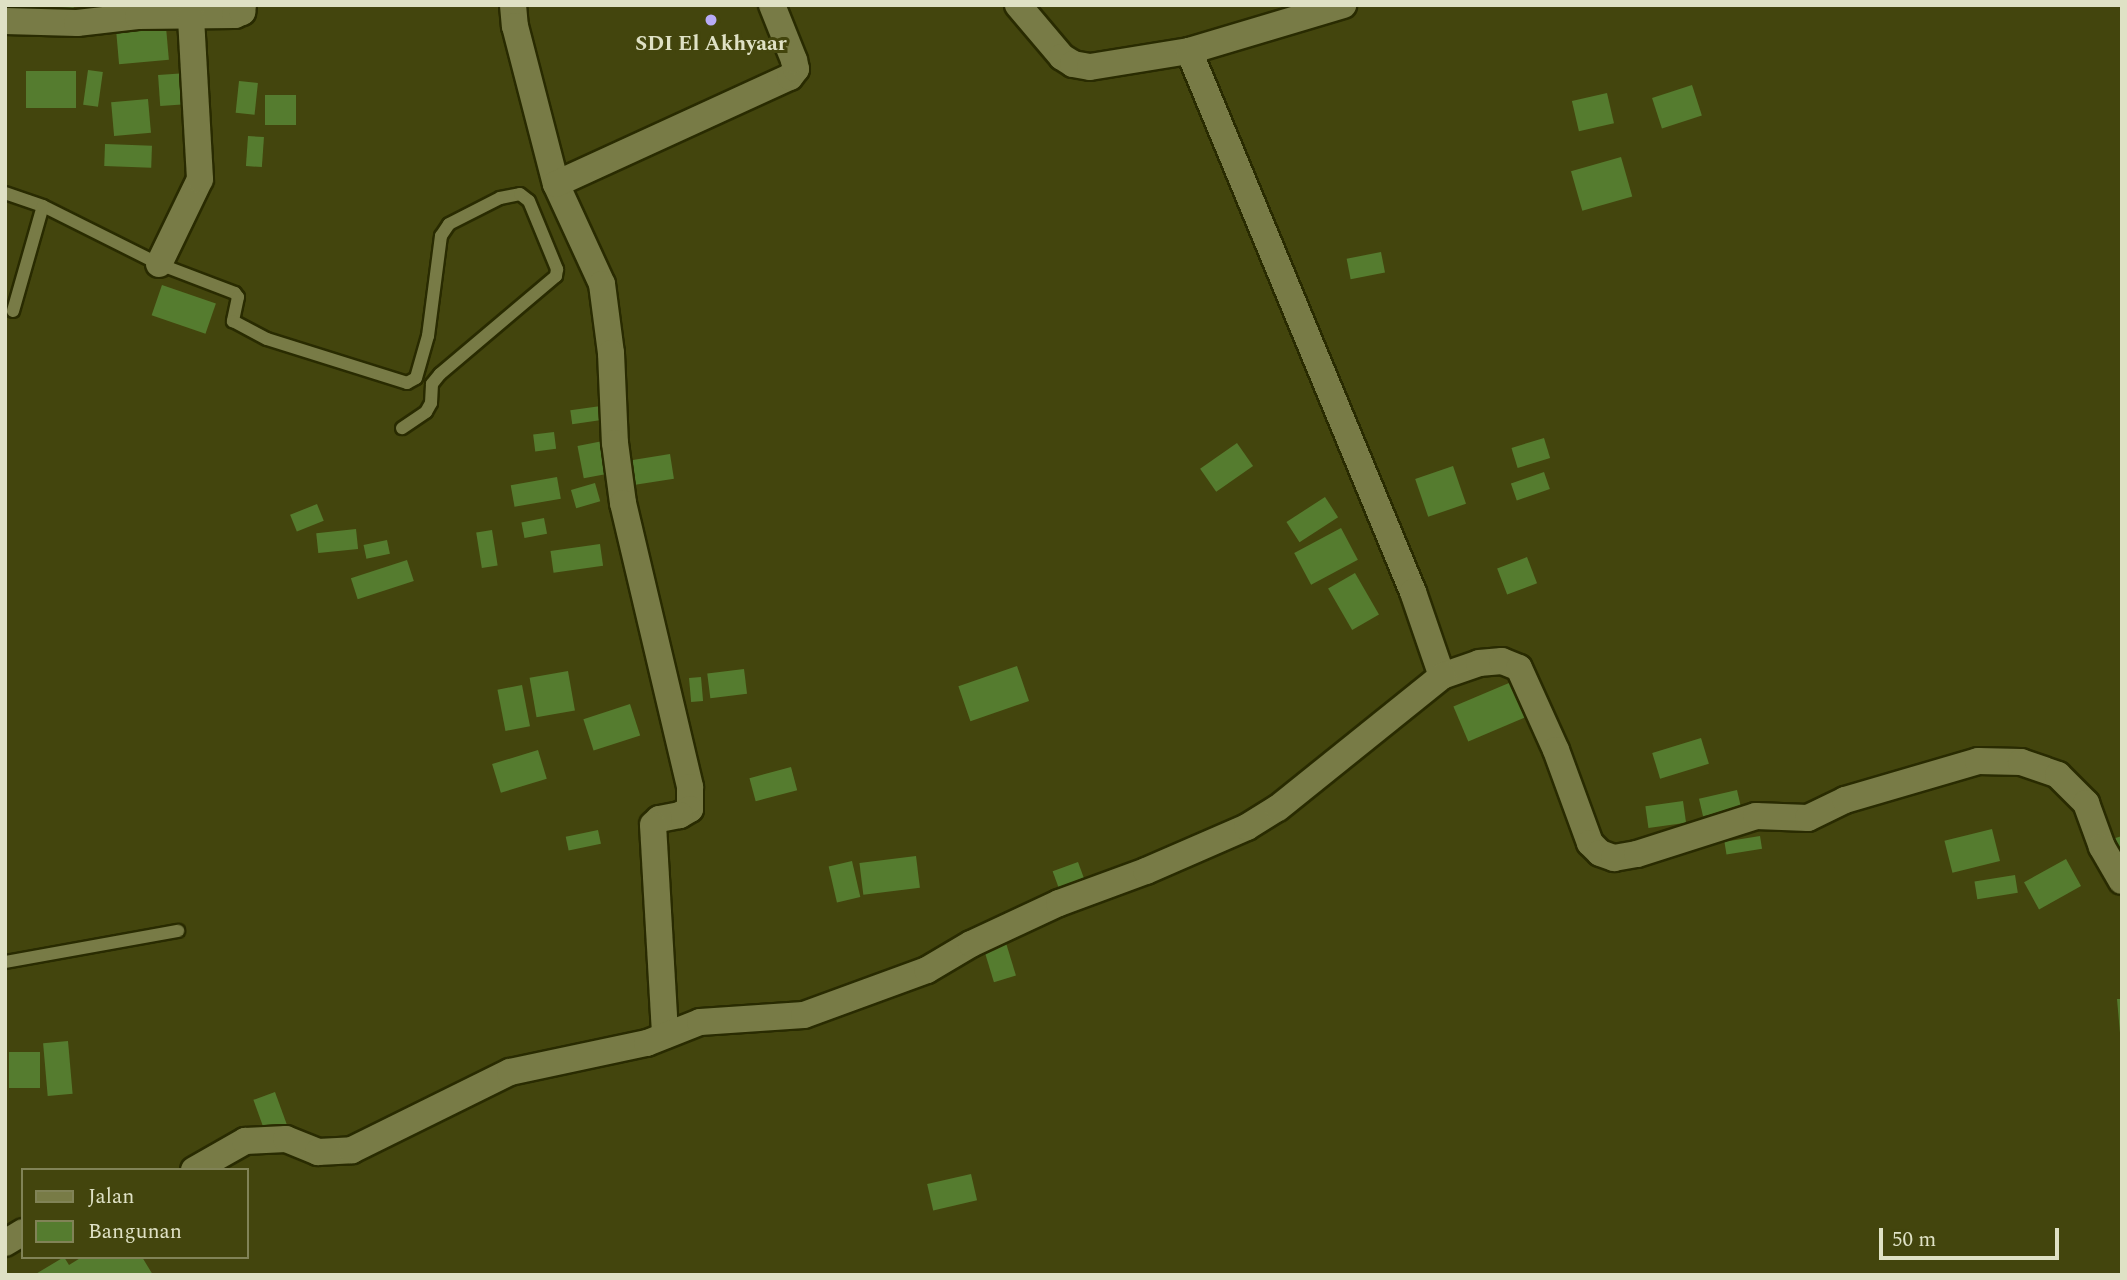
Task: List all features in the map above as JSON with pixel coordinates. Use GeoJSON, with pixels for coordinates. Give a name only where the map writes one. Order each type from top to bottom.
{"type":"FeatureCollection","features":[{"type":"Feature","properties":{"kind":"street"},"geometry":{"type":"LineString","coordinates":[[5,21],[77,23],[138,16],[191,18],[235,15],[242,12],[243,5]]}},
{"type":"Feature","properties":{"kind":"street"},"geometry":{"type":"LineString","coordinates":[[513,5],[515,26],[556,184],[602,284],[611,353],[615,443],[623,503],[690,787],[690,809],[680,815],[659,818],[653,825],[666,1035]]}},
{"type":"Feature","properties":{"kind":"street"},"geometry":{"type":"LineString","coordinates":[[556,184],[790,77],[796,69],[794,60],[772,5]]}},
{"type":"Feature","properties":{"kind":"street"},"geometry":{"type":"LineString","coordinates":[[1018,5],[1062,57],[1073,64],[1090,67],[1189,51],[1343,5]]}},
{"type":"Feature","properties":{"kind":"street"},"geometry":{"type":"LineString","coordinates":[[159,264],[200,179],[191,18]]}},
{"type":"Feature","properties":{"kind":"street"},"geometry":{"type":"LineString","coordinates":[[1189,51],[1413,592],[1442,676]]}},
{"type":"Feature","properties":{"kind":"street"},"geometry":{"type":"LineString","coordinates":[[198,1168],[245,1141],[286,1139],[318,1152],[352,1150],[510,1072],[647,1043],[700,1022],[803,1015],[928,970],[971,944],[1059,903],[1206,846],[1278,808],[1442,676],[1479,663],[1502,661],[1519,668],[1556,750],[1590,843],[1600,853],[1614,858],[1637,854],[1743,818],[1808,818],[1845,800],[1978,761],[2021,762],[2059,775],[2086,803],[2102,847],[2122,881]]}},
{"type":"Feature","properties":{"kind":"street"},"geometry":{"type":"LineString","coordinates":[[5,1243],[21,1233]]}},
{"type":"Feature","properties":{"kind":"lane"},"geometry":{"type":"LineString","coordinates":[[5,193],[43,206],[159,264],[235,293],[237,297],[233,321],[267,339],[407,383],[416,378],[428,336],[445,230],[467,212],[500,198],[520,194],[530,201],[557,269],[556,276],[440,374],[432,384],[431,403],[426,412],[402,428]]}},
{"type":"Feature","properties":{"kind":"lane"},"geometry":{"type":"LineString","coordinates":[[13,311],[43,206]]}},
{"type":"Feature","properties":{"kind":"lane"},"geometry":{"type":"LineString","coordinates":[[5,962],[178,931]]}},
{"type":"Feature","properties":{"kind":"building"},"geometry":{"type":"Polygon","coordinates":[[[24,5],[74,5],[72,18],[23,10],[24,5]]]}},
{"type":"Feature","properties":{"kind":"building"},"geometry":{"type":"Polygon","coordinates":[[[166,27],[169,60],[119,64],[116,31],[166,27]]]}},
{"type":"Feature","properties":{"kind":"building"},"geometry":{"type":"Polygon","coordinates":[[[88,70],[103,72],[98,107],[83,105],[88,70]]]}},
{"type":"Feature","properties":{"kind":"building"},"geometry":{"type":"Polygon","coordinates":[[[26,71],[76,71],[76,108],[26,108],[26,71]]]}},
{"type":"Feature","properties":{"kind":"building"},"geometry":{"type":"Polygon","coordinates":[[[187,73],[189,104],[160,106],[158,75],[187,73]]]}},
{"type":"Feature","properties":{"kind":"building"},"geometry":{"type":"Polygon","coordinates":[[[239,81],[258,83],[255,115],[236,113],[239,81]]]}},
{"type":"Feature","properties":{"kind":"building"},"geometry":{"type":"Polygon","coordinates":[[[1692,85],[1702,115],[1662,128],[1652,98],[1692,85]]]}},
{"type":"Feature","properties":{"kind":"building"},"geometry":{"type":"Polygon","coordinates":[[[1607,93],[1614,123],[1579,131],[1572,101],[1607,93]]]}},
{"type":"Feature","properties":{"kind":"building"},"geometry":{"type":"Polygon","coordinates":[[[265,95],[296,95],[296,125],[265,125],[265,95]]]}},
{"type":"Feature","properties":{"kind":"building"},"geometry":{"type":"Polygon","coordinates":[[[148,99],[151,133],[114,136],[111,102],[148,99]]]}},
{"type":"Feature","properties":{"kind":"building"},"geometry":{"type":"Polygon","coordinates":[[[248,136],[264,137],[262,167],[246,166],[248,136]]]}},
{"type":"Feature","properties":{"kind":"building"},"geometry":{"type":"Polygon","coordinates":[[[105,144],[152,146],[151,168],[104,166],[105,144]]]}},
{"type":"Feature","properties":{"kind":"building"},"geometry":{"type":"Polygon","coordinates":[[[1621,157],[1632,196],[1582,211],[1571,171],[1621,157]]]}},
{"type":"Feature","properties":{"kind":"building"},"geometry":{"type":"Polygon","coordinates":[[[1381,252],[1385,273],[1351,279],[1347,259],[1381,252]]]}},
{"type":"Feature","properties":{"kind":"building"},"geometry":{"type":"Polygon","coordinates":[[[162,285],[216,304],[205,334],[152,315],[162,285]]]}},
{"type":"Feature","properties":{"kind":"building"},"geometry":{"type":"Polygon","coordinates":[[[601,406],[603,420],[572,424],[570,410],[601,406]]]}},
{"type":"Feature","properties":{"kind":"building"},"geometry":{"type":"Polygon","coordinates":[[[554,432],[556,449],[535,451],[533,435],[554,432]]]}},
{"type":"Feature","properties":{"kind":"building"},"geometry":{"type":"Polygon","coordinates":[[[1544,438],[1550,458],[1518,468],[1511,448],[1544,438]]]}},
{"type":"Feature","properties":{"kind":"building"},"geometry":{"type":"Polygon","coordinates":[[[603,441],[609,473],[584,478],[577,446],[603,441]]]}},
{"type":"Feature","properties":{"kind":"building"},"geometry":{"type":"Polygon","coordinates":[[[1237,443],[1253,466],[1216,492],[1200,469],[1237,443]]]}},
{"type":"Feature","properties":{"kind":"building"},"geometry":{"type":"Polygon","coordinates":[[[670,454],[674,479],[630,486],[627,461],[670,454]]]}},
{"type":"Feature","properties":{"kind":"building"},"geometry":{"type":"Polygon","coordinates":[[[1453,466],[1466,504],[1428,517],[1415,479],[1453,466]]]}},
{"type":"Feature","properties":{"kind":"building"},"geometry":{"type":"Polygon","coordinates":[[[1544,472],[1550,489],[1517,500],[1511,483],[1544,472]]]}},
{"type":"Feature","properties":{"kind":"building"},"geometry":{"type":"Polygon","coordinates":[[[557,477],[561,499],[515,507],[511,485],[557,477]]]}},
{"type":"Feature","properties":{"kind":"building"},"geometry":{"type":"Polygon","coordinates":[[[595,483],[600,501],[576,508],[571,490],[595,483]]]}},
{"type":"Feature","properties":{"kind":"building"},"geometry":{"type":"Polygon","coordinates":[[[1325,497],[1338,517],[1299,542],[1286,522],[1325,497]]]}},
{"type":"Feature","properties":{"kind":"building"},"geometry":{"type":"Polygon","coordinates":[[[317,504],[324,521],[297,532],[290,515],[317,504]]]}},
{"type":"Feature","properties":{"kind":"building"},"geometry":{"type":"Polygon","coordinates":[[[544,518],[547,534],[524,538],[521,522],[544,518]]]}},
{"type":"Feature","properties":{"kind":"building"},"geometry":{"type":"Polygon","coordinates":[[[1341,528],[1358,560],[1311,585],[1294,553],[1341,528]]]}},
{"type":"Feature","properties":{"kind":"building"},"geometry":{"type":"Polygon","coordinates":[[[356,529],[358,549],[318,553],[316,533],[356,529]]]}},
{"type":"Feature","properties":{"kind":"building"},"geometry":{"type":"Polygon","coordinates":[[[492,530],[498,566],[482,568],[476,533],[492,530]]]}},
{"type":"Feature","properties":{"kind":"building"},"geometry":{"type":"Polygon","coordinates":[[[387,540],[390,554],[366,559],[364,545],[387,540]]]}},
{"type":"Feature","properties":{"kind":"building"},"geometry":{"type":"Polygon","coordinates":[[[600,544],[603,566],[554,573],[550,551],[600,544]]]}},
{"type":"Feature","properties":{"kind":"building"},"geometry":{"type":"Polygon","coordinates":[[[1527,557],[1537,583],[1507,595],[1497,568],[1527,557]]]}},
{"type":"Feature","properties":{"kind":"building"},"geometry":{"type":"Polygon","coordinates":[[[407,560],[414,581],[358,599],[351,578],[407,560]]]}},
{"type":"Feature","properties":{"kind":"building"},"geometry":{"type":"Polygon","coordinates":[[[1355,573],[1379,615],[1352,630],[1328,588],[1355,573]]]}},
{"type":"Feature","properties":{"kind":"building"},"geometry":{"type":"Polygon","coordinates":[[[1017,666],[1029,701],[970,721],[958,686],[1017,666]]]}},
{"type":"Feature","properties":{"kind":"building"},"geometry":{"type":"Polygon","coordinates":[[[744,669],[747,694],[710,698],[707,674],[744,669]]]}},
{"type":"Feature","properties":{"kind":"building"},"geometry":{"type":"Polygon","coordinates":[[[568,671],[575,710],[537,717],[530,678],[568,671]]]}},
{"type":"Feature","properties":{"kind":"building"},"geometry":{"type":"Polygon","coordinates":[[[701,677],[703,701],[691,702],[689,678],[701,677]]]}},
{"type":"Feature","properties":{"kind":"building"},"geometry":{"type":"Polygon","coordinates":[[[1516,680],[1531,715],[1468,742],[1453,707],[1516,680]]]}},
{"type":"Feature","properties":{"kind":"building"},"geometry":{"type":"Polygon","coordinates":[[[522,685],[530,726],[505,731],[497,690],[522,685]]]}},
{"type":"Feature","properties":{"kind":"building"},"geometry":{"type":"Polygon","coordinates":[[[630,704],[640,735],[594,751],[583,719],[630,704]]]}},
{"type":"Feature","properties":{"kind":"building"},"geometry":{"type":"Polygon","coordinates":[[[1701,738],[1709,764],[1660,779],[1652,753],[1701,738]]]}},
{"type":"Feature","properties":{"kind":"building"},"geometry":{"type":"Polygon","coordinates":[[[538,750],[547,779],[501,793],[492,764],[538,750]]]}},
{"type":"Feature","properties":{"kind":"building"},"geometry":{"type":"Polygon","coordinates":[[[791,767],[797,790],[756,801],[749,778],[791,767]]]}},
{"type":"Feature","properties":{"kind":"building"},"geometry":{"type":"Polygon","coordinates":[[[1737,790],[1741,808],[1703,816],[1699,799],[1737,790]]]}},
{"type":"Feature","properties":{"kind":"building"},"geometry":{"type":"Polygon","coordinates":[[[1683,801],[1686,823],[1648,828],[1645,806],[1683,801]]]}},
{"type":"Feature","properties":{"kind":"building"},"geometry":{"type":"Polygon","coordinates":[[[1992,829],[2000,861],[1952,873],[1944,841],[1992,829]]]}},
{"type":"Feature","properties":{"kind":"building"},"geometry":{"type":"Polygon","coordinates":[[[598,830],[601,844],[569,851],[566,837],[598,830]]]}},
{"type":"Feature","properties":{"kind":"building"},"geometry":{"type":"Polygon","coordinates":[[[1760,836],[1762,849],[1726,854],[1724,842],[1760,836]]]}},
{"type":"Feature","properties":{"kind":"building"},"geometry":{"type":"Polygon","coordinates":[[[2122,836],[2122,867],[2109,840],[2122,836]]]}},
{"type":"Feature","properties":{"kind":"building"},"geometry":{"type":"Polygon","coordinates":[[[916,856],[920,888],[863,895],[859,863],[916,856]]]}},
{"type":"Feature","properties":{"kind":"building"},"geometry":{"type":"Polygon","coordinates":[[[2066,859],[2081,886],[2039,909],[2024,882],[2066,859]]]}},
{"type":"Feature","properties":{"kind":"building"},"geometry":{"type":"Polygon","coordinates":[[[852,861],[860,897],[837,902],[829,866],[852,861]]]}},
{"type":"Feature","properties":{"kind":"building"},"geometry":{"type":"Polygon","coordinates":[[[1078,862],[1087,887],[1062,897],[1053,871],[1078,862]]]}},
{"type":"Feature","properties":{"kind":"building"},"geometry":{"type":"Polygon","coordinates":[[[2015,875],[2018,893],[1977,899],[1975,881],[2015,875]]]}},
{"type":"Feature","properties":{"kind":"building"},"geometry":{"type":"Polygon","coordinates":[[[1006,943],[1016,976],[994,982],[984,950],[1006,943]]]}},
{"type":"Feature","properties":{"kind":"building"},"geometry":{"type":"Polygon","coordinates":[[[2117,999],[2122,999],[2122,1033],[2120,1033],[2117,999]]]}},
{"type":"Feature","properties":{"kind":"building"},"geometry":{"type":"Polygon","coordinates":[[[68,1041],[73,1094],[48,1096],[43,1043],[68,1041]]]}},
{"type":"Feature","properties":{"kind":"building"},"geometry":{"type":"Polygon","coordinates":[[[9,1052],[40,1052],[40,1088],[9,1088],[9,1052]]]}},
{"type":"Feature","properties":{"kind":"building"},"geometry":{"type":"Polygon","coordinates":[[[275,1092],[288,1127],[266,1135],[253,1100],[275,1092]]]}},
{"type":"Feature","properties":{"kind":"building"},"geometry":{"type":"Polygon","coordinates":[[[971,1174],[977,1200],[933,1210],[927,1184],[971,1174]]]}},
{"type":"Feature","properties":{"kind":"building"},"geometry":{"type":"Polygon","coordinates":[[[61,1259],[65,1259],[69,1265],[79,1259],[143,1259],[153,1275],[34,1275],[61,1259]]]}},
{"type":"Feature","properties":{"kind":"place","name":"SDI El Akhyaar"},"geometry":{"type":"Point","coordinates":[711,20]}}]}
